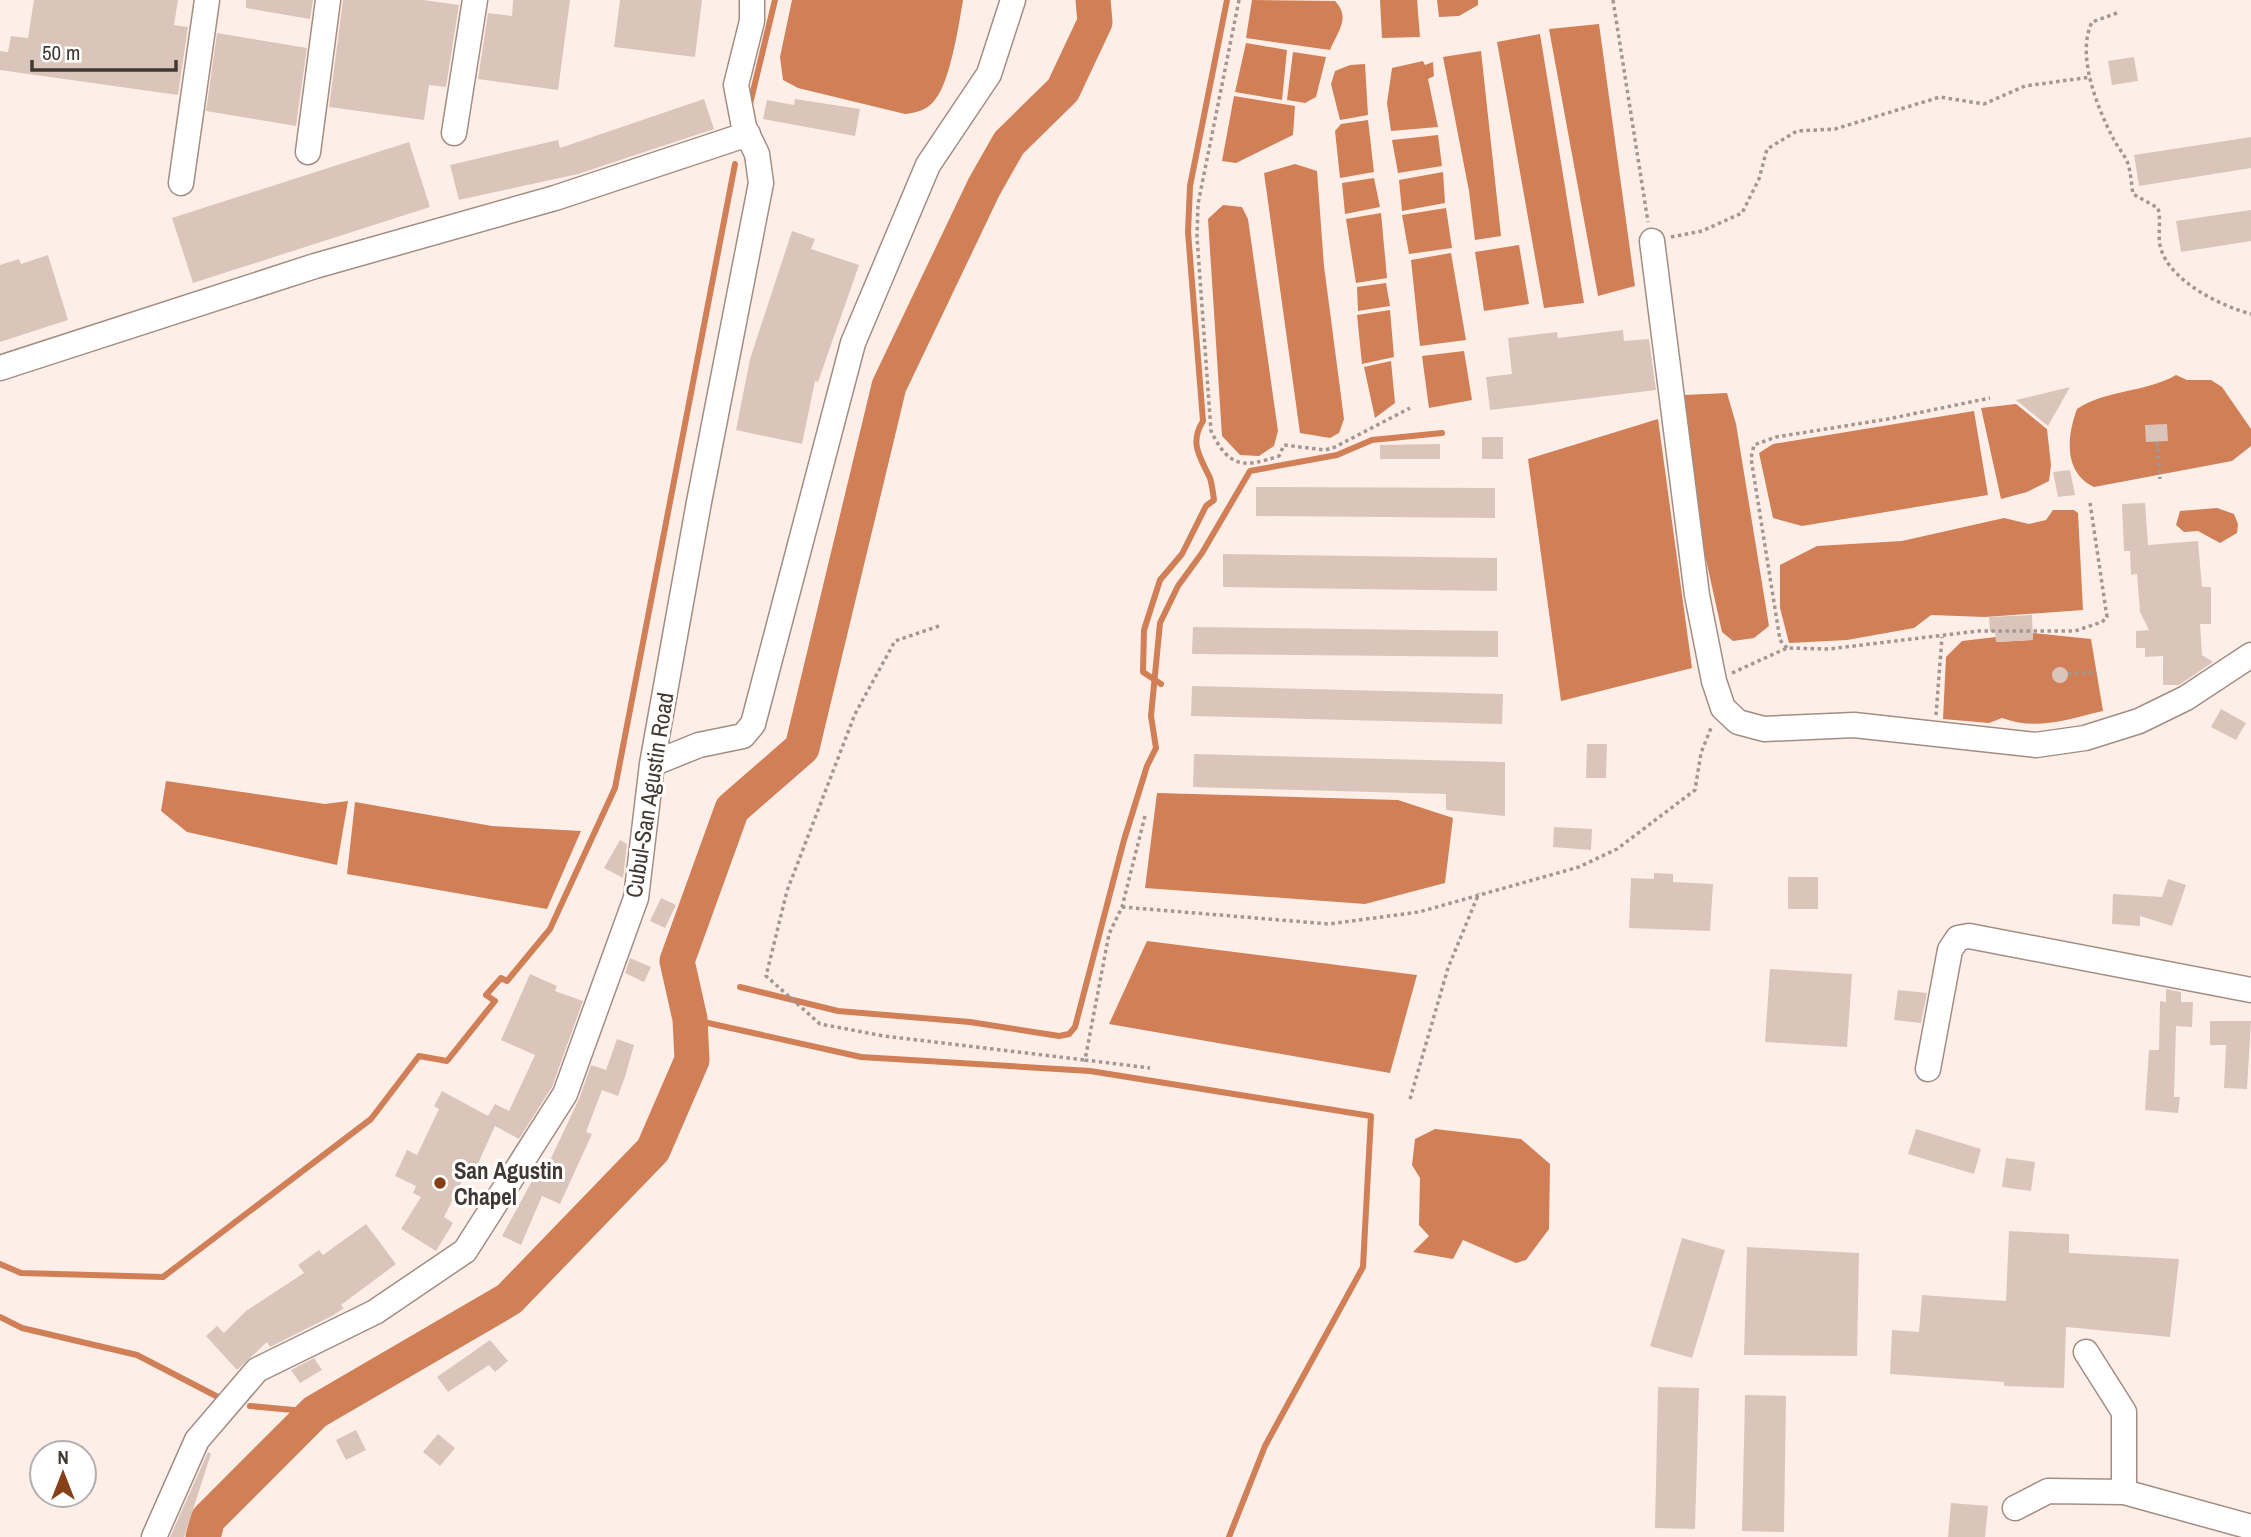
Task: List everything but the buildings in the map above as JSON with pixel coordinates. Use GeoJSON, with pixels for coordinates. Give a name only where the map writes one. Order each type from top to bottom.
{"type":"FeatureCollection","features":[{"type":"Feature","properties":{"kind":"street"},"geometry":{"type":"LineString","coordinates":[[181,183],[207,0]]}},
{"type":"Feature","properties":{"kind":"street"},"geometry":{"type":"LineString","coordinates":[[308,152],[328,0]]}},
{"type":"Feature","properties":{"kind":"street"},"geometry":{"type":"LineString","coordinates":[[454,133],[475,0]]}},
{"type":"Feature","properties":{"kind":"street","name":"Cubul-San Agustin Road"},"geometry":{"type":"LineString","coordinates":[[154,1537],[198,1440],[257,1370],[376,1312],[465,1251],[565,1094],[636,898],[652,764],[699,502],[761,183],[757,154],[748,134],[736,85],[752,21],[752,0]]}},
{"type":"Feature","properties":{"kind":"street"},"geometry":{"type":"LineString","coordinates":[[652,764],[699,745],[743,736],[754,724],[853,344],[928,165],[989,74],[1013,0]]}},
{"type":"Feature","properties":{"kind":"street"},"geometry":{"type":"LineString","coordinates":[[0,368],[315,266],[555,198],[748,134]]}},
{"type":"Feature","properties":{"kind":"street"},"geometry":{"type":"LineString","coordinates":[[1652,240],[1697,595],[1714,681],[1723,708],[1738,722],[1764,729],[1854,725],[2036,745],[2085,738],[2139,721],[2175,704],[2251,655]]}},
{"type":"Feature","properties":{"kind":"street"},"geometry":{"type":"LineString","coordinates":[[1928,1069],[1950,950],[1958,938],[1982,938],[2251,990]]}},
{"type":"Feature","properties":{"kind":"street"},"geometry":{"type":"LineString","coordinates":[[2086,1352],[2124,1412],[2124,1492]]}},
{"type":"Feature","properties":{"kind":"street"},"geometry":{"type":"LineString","coordinates":[[2015,1508],[2048,1491],[2124,1492],[2251,1527]]}},
{"type":"Feature","properties":{"kind":"path"},"geometry":{"type":"LineString","coordinates":[[1239,0],[1198,204],[1197,237],[1212,431],[1221,450],[1240,464],[1250,466],[1279,456],[1284,445],[1325,450],[1335,447],[1410,408]]}},
{"type":"Feature","properties":{"kind":"path"},"geometry":{"type":"LineString","coordinates":[[1613,0],[1652,240],[1702,231],[1742,213],[1759,179],[1768,149],[1797,131],[1835,129],[1849,122],[1872,120],[1940,97],[1984,104],[2025,86],[2091,77]]}},
{"type":"Feature","properties":{"kind":"path"},"geometry":{"type":"LineString","coordinates":[[2117,13],[2092,22],[2086,34],[2091,77],[2101,111],[2127,162],[2133,194],[2158,208],[2162,255],[2179,275],[2200,291],[2251,314]]}},
{"type":"Feature","properties":{"kind":"path"},"geometry":{"type":"LineString","coordinates":[[1787,649],[1780,639],[1751,458],[1754,445],[1776,437],[1888,419],[1990,398]]}},
{"type":"Feature","properties":{"kind":"path"},"geometry":{"type":"LineString","coordinates":[[2157,442],[2160,479]]}},
{"type":"Feature","properties":{"kind":"path"},"geometry":{"type":"LineString","coordinates":[[1714,681],[1787,649],[1829,649],[1978,631],[2075,631],[2102,622],[2107,617],[2090,503]]}},
{"type":"Feature","properties":{"kind":"path"},"geometry":{"type":"LineString","coordinates":[[939,626],[895,641],[855,714],[787,891],[766,976],[820,1024],[884,1037],[1150,1068]]}},
{"type":"Feature","properties":{"kind":"path"},"geometry":{"type":"LineString","coordinates":[[1935,733],[1942,637]]}},
{"type":"Feature","properties":{"kind":"path"},"geometry":{"type":"LineString","coordinates":[[2068,674],[2096,672]]}},
{"type":"Feature","properties":{"kind":"path"},"geometry":{"type":"LineString","coordinates":[[1122,908],[1329,924],[1419,912],[1479,893],[1550,877],[1608,854],[1695,790],[1701,752],[1723,708]]}},
{"type":"Feature","properties":{"kind":"path"},"geometry":{"type":"LineString","coordinates":[[1085,1060],[1108,934],[1122,908],[1145,816]]}},
{"type":"Feature","properties":{"kind":"path"},"geometry":{"type":"LineString","coordinates":[[1410,1099],[1448,968],[1479,893]]}},
{"type":"Feature","properties":{"kind":"shaded area"},"geometry":{"type":"Polygon","coordinates":[[[792,0],[963,0],[953,53],[940,93],[925,109],[905,114],[798,88],[783,80],[780,57],[792,0]]]}},
{"type":"Feature","properties":{"kind":"shaded area"},"geometry":{"type":"Polygon","coordinates":[[[1252,0],[1335,1],[1342,13],[1342,24],[1330,50],[1246,38],[1252,0]]]}},
{"type":"Feature","properties":{"kind":"shaded area"},"geometry":{"type":"Polygon","coordinates":[[[1380,0],[1417,0],[1420,37],[1382,38],[1380,0]]]}},
{"type":"Feature","properties":{"kind":"shaded area"},"geometry":{"type":"Polygon","coordinates":[[[1437,0],[1478,0],[1478,5],[1459,16],[1439,17],[1437,0]]]}},
{"type":"Feature","properties":{"kind":"shaded area"},"geometry":{"type":"Polygon","coordinates":[[[1599,24],[1635,286],[1598,296],[1549,29],[1599,24]]]}},
{"type":"Feature","properties":{"kind":"shaded area"},"geometry":{"type":"Polygon","coordinates":[[[1540,34],[1584,303],[1544,308],[1497,42],[1540,34]]]}},
{"type":"Feature","properties":{"kind":"shaded area"},"geometry":{"type":"Polygon","coordinates":[[[1246,43],[1287,50],[1282,100],[1235,92],[1246,43]]]}},
{"type":"Feature","properties":{"kind":"shaded area"},"geometry":{"type":"Polygon","coordinates":[[[1481,51],[1501,236],[1475,240],[1469,191],[1443,57],[1481,51]]]}},
{"type":"Feature","properties":{"kind":"shaded area"},"geometry":{"type":"Polygon","coordinates":[[[1293,52],[1326,57],[1316,97],[1305,103],[1287,100],[1293,52]]]}},
{"type":"Feature","properties":{"kind":"shaded area"},"geometry":{"type":"Polygon","coordinates":[[[1423,61],[1425,65],[1433,62],[1434,76],[1428,79],[1438,127],[1391,131],[1387,103],[1392,68],[1423,61]]]}},
{"type":"Feature","properties":{"kind":"shaded area"},"geometry":{"type":"Polygon","coordinates":[[[1365,64],[1368,115],[1340,120],[1331,84],[1335,71],[1350,65],[1365,64]]]}},
{"type":"Feature","properties":{"kind":"shaded area"},"geometry":{"type":"Polygon","coordinates":[[[1234,96],[1295,106],[1293,135],[1236,163],[1222,161],[1234,96]]]}},
{"type":"Feature","properties":{"kind":"shaded area"},"geometry":{"type":"Polygon","coordinates":[[[1368,120],[1374,172],[1340,178],[1335,131],[1341,124],[1368,120]]]}},
{"type":"Feature","properties":{"kind":"shaded area"},"geometry":{"type":"Polygon","coordinates":[[[1438,135],[1442,166],[1398,173],[1392,140],[1438,135]]]}},
{"type":"Feature","properties":{"kind":"shaded area"},"geometry":{"type":"Polygon","coordinates":[[[1295,164],[1317,171],[1324,266],[1344,419],[1339,433],[1330,438],[1300,433],[1264,173],[1295,164]]]}},
{"type":"Feature","properties":{"kind":"shaded area"},"geometry":{"type":"Polygon","coordinates":[[[1443,172],[1445,203],[1402,211],[1399,180],[1443,172]]]}},
{"type":"Feature","properties":{"kind":"shaded area"},"geometry":{"type":"Polygon","coordinates":[[[1374,178],[1380,207],[1345,214],[1342,183],[1374,178]]]}},
{"type":"Feature","properties":{"kind":"shaded area"},"geometry":{"type":"Polygon","coordinates":[[[1223,205],[1242,207],[1248,219],[1278,431],[1274,446],[1259,456],[1240,455],[1222,436],[1208,219],[1223,205]]]}},
{"type":"Feature","properties":{"kind":"shaded area"},"geometry":{"type":"Polygon","coordinates":[[[1446,208],[1452,248],[1409,254],[1402,215],[1446,208]]]}},
{"type":"Feature","properties":{"kind":"shaded area"},"geometry":{"type":"Polygon","coordinates":[[[1381,213],[1387,278],[1356,283],[1346,219],[1381,213]]]}},
{"type":"Feature","properties":{"kind":"shaded area"},"geometry":{"type":"Polygon","coordinates":[[[1519,245],[1529,304],[1484,311],[1475,252],[1519,245]]]}},
{"type":"Feature","properties":{"kind":"shaded area"},"geometry":{"type":"Polygon","coordinates":[[[1451,253],[1466,340],[1420,346],[1411,260],[1451,253]]]}},
{"type":"Feature","properties":{"kind":"shaded area"},"geometry":{"type":"Polygon","coordinates":[[[1386,283],[1390,306],[1358,311],[1357,287],[1386,283]]]}},
{"type":"Feature","properties":{"kind":"shaded area"},"geometry":{"type":"Polygon","coordinates":[[[1390,310],[1394,357],[1362,364],[1357,315],[1390,310]]]}},
{"type":"Feature","properties":{"kind":"shaded area"},"geometry":{"type":"Polygon","coordinates":[[[1464,351],[1472,400],[1429,408],[1422,356],[1464,351]]]}},
{"type":"Feature","properties":{"kind":"shaded area"},"geometry":{"type":"Polygon","coordinates":[[[1391,361],[1395,403],[1375,418],[1364,367],[1391,361]]]}},
{"type":"Feature","properties":{"kind":"shaded area"},"geometry":{"type":"Polygon","coordinates":[[[2176,375],[2187,380],[2211,380],[2222,387],[2251,429],[2251,446],[2232,461],[2094,487],[2084,480],[2072,463],[2070,452],[2071,430],[2077,409],[2101,398],[2152,385],[2176,375]]]}},
{"type":"Feature","properties":{"kind":"shaded area"},"geometry":{"type":"Polygon","coordinates":[[[1727,393],[1736,424],[1769,626],[1754,638],[1733,641],[1722,632],[1701,537],[1681,406],[1684,395],[1727,393]]]}},
{"type":"Feature","properties":{"kind":"shaded area"},"geometry":{"type":"Polygon","coordinates":[[[2016,404],[2047,429],[2051,465],[2049,481],[2027,492],[2001,499],[1981,408],[2016,404]]]}},
{"type":"Feature","properties":{"kind":"shaded area"},"geometry":{"type":"Polygon","coordinates":[[[1974,411],[1988,495],[1802,526],[1773,518],[1759,453],[1773,444],[1974,411]]]}},
{"type":"Feature","properties":{"kind":"shaded area"},"geometry":{"type":"Polygon","coordinates":[[[1658,419],[1692,668],[1561,701],[1528,459],[1658,419]]]}},
{"type":"Feature","properties":{"kind":"shaded area"},"geometry":{"type":"Polygon","coordinates":[[[2217,508],[2234,514],[2238,524],[2237,533],[2220,543],[2198,531],[2184,532],[2176,525],[2180,511],[2217,508]]]}},
{"type":"Feature","properties":{"kind":"shaded area"},"geometry":{"type":"Polygon","coordinates":[[[2053,510],[2074,510],[2078,513],[2083,610],[1985,617],[1931,615],[1914,628],[1847,640],[1789,643],[1780,608],[1780,565],[1817,546],[1902,541],[2004,518],[2029,524],[2046,520],[2053,510]]]}},
{"type":"Feature","properties":{"kind":"shaded area"},"geometry":{"type":"Polygon","coordinates":[[[2033,633],[2091,639],[2103,711],[2040,724],[2002,718],[1989,723],[1943,719],[1946,657],[1962,641],[1996,637],[1996,642],[2032,640],[2033,633]]]}},
{"type":"Feature","properties":{"kind":"shaded area"},"geometry":{"type":"Polygon","coordinates":[[[166,781],[325,804],[348,801],[337,865],[187,832],[161,811],[166,781]]]}},
{"type":"Feature","properties":{"kind":"shaded area"},"geometry":{"type":"Polygon","coordinates":[[[1157,793],[1398,800],[1453,818],[1445,883],[1365,904],[1145,888],[1157,793]]]}},
{"type":"Feature","properties":{"kind":"shaded area"},"geometry":{"type":"Polygon","coordinates":[[[355,802],[492,826],[581,831],[547,909],[347,874],[355,802]]]}},
{"type":"Feature","properties":{"kind":"shaded area"},"geometry":{"type":"Polygon","coordinates":[[[1147,941],[1417,975],[1390,1073],[1109,1024],[1147,941]]]}},
{"type":"Feature","properties":{"kind":"shaded area"},"geometry":{"type":"Polygon","coordinates":[[[1435,1129],[1521,1139],[1550,1164],[1549,1229],[1526,1260],[1516,1263],[1463,1240],[1453,1259],[1413,1252],[1429,1236],[1419,1225],[1420,1178],[1412,1165],[1415,1139],[1435,1129]]]}},
{"type":"Feature","properties":{"kind":"waterway"},"geometry":{"type":"LineString","coordinates":[[750,104],[775,0]]}},
{"type":"Feature","properties":{"kind":"waterway"},"geometry":{"type":"LineString","coordinates":[[203,1537],[208,1519],[315,1412],[509,1299],[653,1150],[692,1060],[690,1019],[677,961],[732,809],[802,748],[889,386],[984,187],[1009,143],[1063,90],[1095,22],[1093,0]]}},
{"type":"Feature","properties":{"kind":"waterway"},"geometry":{"type":"LineString","coordinates":[[1161,684],[1143,672],[1144,630],[1160,580],[1182,554],[1206,506],[1214,500],[1210,478],[1196,443],[1203,421],[1188,232],[1190,186],[1227,0]]}},
{"type":"Feature","properties":{"kind":"waterway"},"geometry":{"type":"LineString","coordinates":[[0,1264],[21,1273],[163,1277],[371,1119],[419,1056],[447,1061],[495,1001],[486,995],[501,978],[507,981],[550,929],[615,788],[735,164]]}},
{"type":"Feature","properties":{"kind":"waterway"},"geometry":{"type":"LineString","coordinates":[[740,987],[838,1011],[970,1022],[1059,1036],[1069,1034],[1075,1027],[1124,840],[1147,766],[1156,748],[1151,716],[1160,623],[1178,586],[1202,553],[1250,471],[1337,455],[1372,440],[1442,433]]}},
{"type":"Feature","properties":{"kind":"waterway"},"geometry":{"type":"LineString","coordinates":[[690,1019],[861,1057],[1090,1071],[1371,1116],[1363,1267],[1265,1446],[1229,1537]]}},
{"type":"Feature","properties":{"kind":"waterway"},"geometry":{"type":"LineString","coordinates":[[0,1317],[22,1328],[137,1355],[218,1397]]}},
{"type":"Feature","properties":{"kind":"waterway"},"geometry":{"type":"LineString","coordinates":[[250,1406],[315,1412]]}},
{"type":"Feature","properties":{"kind":"place","name":"San Agustin Chapel"},"geometry":{"type":"Point","coordinates":[440,1183]}}]}
